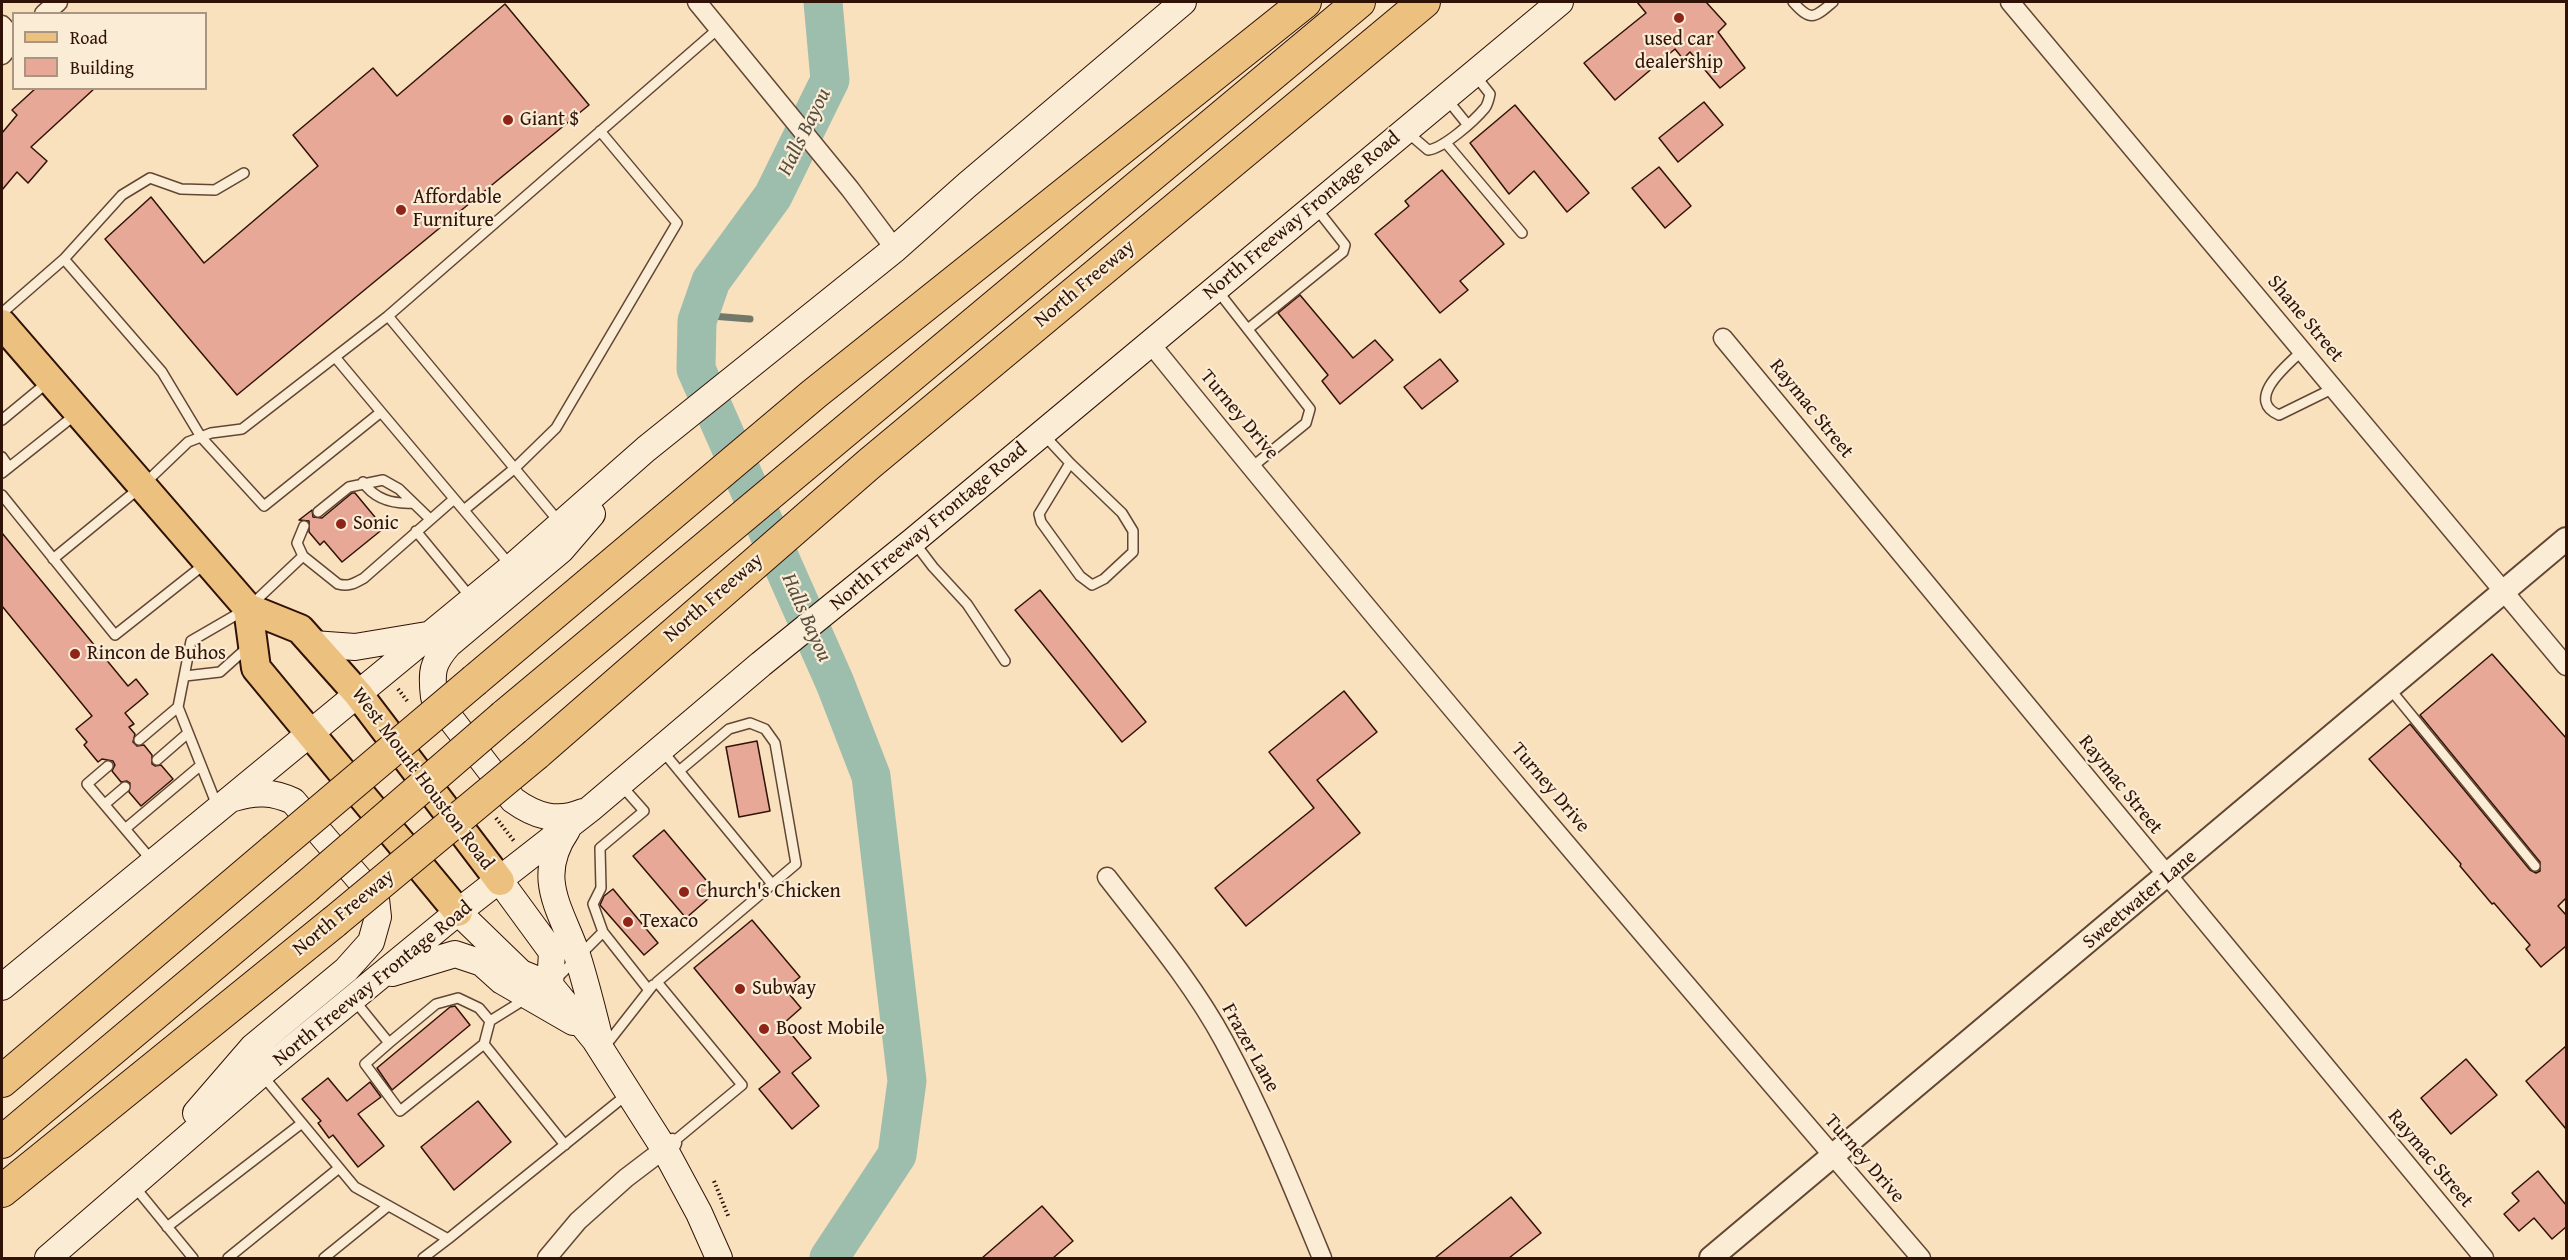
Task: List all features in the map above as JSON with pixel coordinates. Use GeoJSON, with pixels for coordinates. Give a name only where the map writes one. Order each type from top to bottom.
{"type":"FeatureCollection","features":[{"type":"Feature","properties":{"kind":"highway"},"geometry":{"type":"LineString","coordinates":[[2,1081],[814,394],[1305,2]]}},
{"type":"Feature","properties":{"kind":"highway","name":"North Freeway"},"geometry":{"type":"LineString","coordinates":[[2,1142],[306,887],[504,716],[1359,2]]}},
{"type":"Feature","properties":{"kind":"highway","name":"North Freeway"},"geometry":{"type":"LineString","coordinates":[[2,1191],[334,922],[536,754],[869,464],[1415,9],[1441,2]]}},
{"type":"Feature","properties":{"kind":"main road"},"geometry":{"type":"LineString","coordinates":[[2,987],[512,567],[646,449],[895,249],[967,185],[1184,2]]}},
{"type":"Feature","properties":{"kind":"main road","name":"North Freeway Frontage Road"},"geometry":{"type":"LineString","coordinates":[[48,1258],[261,1074],[458,912],[591,809],[761,664],[913,541],[1560,2]]}},
{"type":"Feature","properties":{"kind":"main road","name":"West Mount Houston Road"},"geometry":{"type":"LineString","coordinates":[[2,324],[248,608],[300,630],[358,694],[552,952],[539,991]]}},
{"type":"Feature","properties":{"kind":"main road"},"geometry":{"type":"LineString","coordinates":[[591,809],[575,816],[558,818],[534,813],[513,800],[434,697],[431,677],[436,658],[449,644],[561,550],[646,449]]}},
{"type":"Feature","properties":{"kind":"main road"},"geometry":{"type":"LineString","coordinates":[[248,608],[256,668],[458,912],[539,991],[587,1029],[669,1147],[719,1258]]}},
{"type":"Feature","properties":{"kind":"main road"},"geometry":{"type":"LineString","coordinates":[[313,644],[355,647],[430,635]]}},
{"type":"Feature","properties":{"kind":"main road"},"geometry":{"type":"LineString","coordinates":[[132,1185],[253,1047],[346,970],[371,942],[378,917],[376,899],[293,801],[263,792],[248,794],[226,804]]}},
{"type":"Feature","properties":{"kind":"main road"},"geometry":{"type":"LineString","coordinates":[[570,825],[553,857],[550,877],[552,893],[577,955],[602,1050]]}},
{"type":"Feature","properties":{"kind":"main road"},"geometry":{"type":"LineString","coordinates":[[383,974],[405,971],[455,954],[482,963],[502,981],[539,991]]}},
{"type":"Feature","properties":{"kind":"street"},"geometry":{"type":"LineString","coordinates":[[46,12],[58,2]]}},
{"type":"Feature","properties":{"kind":"street"},"geometry":{"type":"LineString","coordinates":[[697,2],[850,189],[895,249]]}},
{"type":"Feature","properties":{"kind":"street","name":"Shane Street"},"geometry":{"type":"LineString","coordinates":[[2010,2],[2566,666]]}},
{"type":"Feature","properties":{"kind":"street"},"geometry":{"type":"LineString","coordinates":[[2,25],[12,37]]}},
{"type":"Feature","properties":{"kind":"street"},"geometry":{"type":"LineString","coordinates":[[2,55],[12,42]]}},
{"type":"Feature","properties":{"kind":"street","name":"Raymac Street"},"geometry":{"type":"LineString","coordinates":[[1723,338],[2484,1258]]}},
{"type":"Feature","properties":{"kind":"street","name":"Turney Drive"},"geometry":{"type":"LineString","coordinates":[[1150,343],[1408,656],[1832,1158],[1921,1258]]}},
{"type":"Feature","properties":{"kind":"street","name":"Sweetwater Lane"},"geometry":{"type":"LineString","coordinates":[[1711,1258],[2167,877],[2566,539]]}},
{"type":"Feature","properties":{"kind":"street","name":"Frazer Lane"},"geometry":{"type":"LineString","coordinates":[[1107,877],[1174,963],[1223,1040],[1272,1136],[1322,1258]]}},
{"type":"Feature","properties":{"kind":"street"},"geometry":{"type":"LineString","coordinates":[[547,1258],[578,1221],[626,1178],[669,1147]]}},
{"type":"Feature","properties":{"kind":"lane"},"geometry":{"type":"LineString","coordinates":[[1793,2],[1805,15],[1810,17],[1816,16],[1833,2]]}},
{"type":"Feature","properties":{"kind":"lane"},"geometry":{"type":"LineString","coordinates":[[53,559],[142,486],[188,442],[201,437],[242,429],[388,316],[719,28]]}},
{"type":"Feature","properties":{"kind":"lane"},"geometry":{"type":"LineString","coordinates":[[1405,131],[1428,150],[1446,143],[1487,106],[1490,94],[1474,73]]}},
{"type":"Feature","properties":{"kind":"lane"},"geometry":{"type":"LineString","coordinates":[[1445,97],[1467,124]]}},
{"type":"Feature","properties":{"kind":"lane"},"geometry":{"type":"LineString","coordinates":[[464,510],[515,468],[556,428],[677,223],[600,131]]}},
{"type":"Feature","properties":{"kind":"lane"},"geometry":{"type":"LineString","coordinates":[[1446,143],[1522,233]]}},
{"type":"Feature","properties":{"kind":"lane"},"geometry":{"type":"LineString","coordinates":[[2,313],[64,259],[122,195],[150,178],[181,189],[215,190],[244,173]]}},
{"type":"Feature","properties":{"kind":"lane"},"geometry":{"type":"LineString","coordinates":[[1248,329],[1343,252],[1345,245],[1314,206]]}},
{"type":"Feature","properties":{"kind":"lane"},"geometry":{"type":"LineString","coordinates":[[64,259],[162,372],[201,437],[264,506],[381,412]]}},
{"type":"Feature","properties":{"kind":"lane"},"geometry":{"type":"LineString","coordinates":[[1216,288],[1310,409],[1306,423],[1252,467]]}},
{"type":"Feature","properties":{"kind":"lane"},"geometry":{"type":"LineString","coordinates":[[388,316],[561,524]]}},
{"type":"Feature","properties":{"kind":"lane"},"geometry":{"type":"LineString","coordinates":[[2302,351],[2281,371],[2265,393],[2265,402],[2270,412],[2279,415],[2334,388]]}},
{"type":"Feature","properties":{"kind":"lane"},"geometry":{"type":"LineString","coordinates":[[335,357],[512,567]]}},
{"type":"Feature","properties":{"kind":"lane"},"geometry":{"type":"LineString","coordinates":[[2,420],[50,380]]}},
{"type":"Feature","properties":{"kind":"lane"},"geometry":{"type":"LineString","coordinates":[[2,457],[5,470],[78,413]]}},
{"type":"Feature","properties":{"kind":"lane"},"geometry":{"type":"LineString","coordinates":[[1043,433],[1070,463],[1122,513],[1133,531],[1133,552],[1104,579],[1092,585],[1080,576],[1041,522],[1039,514],[1070,463]]}},
{"type":"Feature","properties":{"kind":"lane"},"geometry":{"type":"LineString","coordinates":[[318,512],[349,487],[363,482],[383,480],[399,489],[430,519]]}},
{"type":"Feature","properties":{"kind":"lane"},"geometry":{"type":"LineString","coordinates":[[363,482],[376,497],[400,504],[413,503]]}},
{"type":"Feature","properties":{"kind":"lane"},"geometry":{"type":"LineString","coordinates":[[2,495],[115,635],[208,562]]}},
{"type":"Feature","properties":{"kind":"lane"},"geometry":{"type":"LineString","coordinates":[[304,526],[297,543],[303,556],[338,584],[345,586],[364,578],[454,498]]}},
{"type":"Feature","properties":{"kind":"lane"},"geometry":{"type":"LineString","coordinates":[[416,531],[473,599]]}},
{"type":"Feature","properties":{"kind":"lane"},"geometry":{"type":"LineString","coordinates":[[913,541],[967,604],[1005,661]]}},
{"type":"Feature","properties":{"kind":"lane"},"geometry":{"type":"LineString","coordinates":[[226,804],[201,765],[178,707],[191,641],[248,608],[303,556]]}},
{"type":"Feature","properties":{"kind":"lane"},"geometry":{"type":"LineString","coordinates":[[185,676],[220,672],[253,643]]}},
{"type":"Feature","properties":{"kind":"lane"},"geometry":{"type":"LineString","coordinates":[[2390,689],[2535,866]]}},
{"type":"Feature","properties":{"kind":"lane"},"geometry":{"type":"LineString","coordinates":[[139,740],[178,707]]}},
{"type":"Feature","properties":{"kind":"lane"},"geometry":{"type":"LineString","coordinates":[[602,1050],[648,988],[796,864],[776,743],[765,729],[750,723],[729,729],[679,771]]}},
{"type":"Feature","properties":{"kind":"lane"},"geometry":{"type":"LineString","coordinates":[[157,760],[189,733]]}},
{"type":"Feature","properties":{"kind":"lane"},"geometry":{"type":"LineString","coordinates":[[661,749],[772,884]]}},
{"type":"Feature","properties":{"kind":"lane"},"geometry":{"type":"LineString","coordinates":[[125,829],[201,765]]}},
{"type":"Feature","properties":{"kind":"lane"},"geometry":{"type":"LineString","coordinates":[[108,766],[87,783],[154,863]]}},
{"type":"Feature","properties":{"kind":"lane"},"geometry":{"type":"LineString","coordinates":[[620,784],[644,811],[600,848],[601,888],[593,904],[603,932],[648,988]]}},
{"type":"Feature","properties":{"kind":"lane"},"geometry":{"type":"LineString","coordinates":[[105,804],[125,787]]}},
{"type":"Feature","properties":{"kind":"lane"},"geometry":{"type":"LineString","coordinates":[[490,1021],[479,1008],[458,998],[436,1004],[365,1064],[400,1110],[484,1044],[490,1021],[539,991],[603,932]]}},
{"type":"Feature","properties":{"kind":"lane"},"geometry":{"type":"LineString","coordinates":[[657,982],[741,1085],[669,1147]]}},
{"type":"Feature","properties":{"kind":"lane"},"geometry":{"type":"LineString","coordinates":[[353,999],[389,1043]]}},
{"type":"Feature","properties":{"kind":"lane"},"geometry":{"type":"LineString","coordinates":[[484,1044],[565,1145]]}},
{"type":"Feature","properties":{"kind":"lane"},"geometry":{"type":"LineString","coordinates":[[261,1074],[355,1187],[448,1239]]}},
{"type":"Feature","properties":{"kind":"lane"},"geometry":{"type":"LineString","coordinates":[[423,1258],[620,1100]]}},
{"type":"Feature","properties":{"kind":"lane"},"geometry":{"type":"LineString","coordinates":[[167,1227],[302,1123]]}},
{"type":"Feature","properties":{"kind":"lane"},"geometry":{"type":"LineString","coordinates":[[228,1258],[339,1168]]}},
{"type":"Feature","properties":{"kind":"lane"},"geometry":{"type":"LineString","coordinates":[[132,1185],[193,1258]]}},
{"type":"Feature","properties":{"kind":"lane"},"geometry":{"type":"LineString","coordinates":[[324,1258],[388,1206]]}},
{"type":"Feature","properties":{"kind":"path"},"geometry":{"type":"LineString","coordinates":[[714,1181],[732,1224]]}},
{"type":"Feature","properties":{"kind":"building"},"geometry":{"type":"Polygon","coordinates":[[[1637,2],[1706,2],[1726,24],[1718,32],[1745,68],[1720,88],[1690,52],[1683,59],[1675,49],[1615,100],[1584,63],[1646,13],[1637,2]]]}},
{"type":"Feature","properties":{"kind":"building"},"geometry":{"type":"Polygon","coordinates":[[[505,4],[589,105],[237,395],[105,239],[151,197],[204,263],[318,166],[293,135],[373,68],[397,96],[505,4]]]}},
{"type":"Feature","properties":{"kind":"building"},"geometry":{"type":"Polygon","coordinates":[[[34,90],[93,90],[31,147],[47,161],[28,183],[17,172],[2,190],[2,133],[17,115],[12,110],[34,90]]]}},
{"type":"Feature","properties":{"kind":"building"},"geometry":{"type":"Polygon","coordinates":[[[1704,102],[1723,125],[1678,162],[1659,138],[1704,102]]]}},
{"type":"Feature","properties":{"kind":"building"},"geometry":{"type":"Polygon","coordinates":[[[1515,105],[1589,193],[1567,212],[1534,171],[1509,194],[1470,143],[1515,105]]]}},
{"type":"Feature","properties":{"kind":"building"},"geometry":{"type":"Polygon","coordinates":[[[1659,167],[1691,206],[1665,228],[1632,188],[1659,167]]]}},
{"type":"Feature","properties":{"kind":"building"},"geometry":{"type":"Polygon","coordinates":[[[1442,170],[1504,244],[1460,281],[1468,290],[1440,313],[1375,234],[1409,206],[1405,201],[1442,170]]]}},
{"type":"Feature","properties":{"kind":"building"},"geometry":{"type":"Polygon","coordinates":[[[1300,295],[1353,358],[1375,340],[1393,360],[1340,404],[1322,381],[1328,375],[1278,313],[1300,295]]]}},
{"type":"Feature","properties":{"kind":"building"},"geometry":{"type":"Polygon","coordinates":[[[1440,359],[1458,381],[1422,409],[1404,387],[1440,359]]]}},
{"type":"Feature","properties":{"kind":"building","name":"Sonic"},"geometry":{"type":"Polygon","coordinates":[[[352,493],[355,493],[384,528],[342,562],[324,541],[320,545],[309,532],[309,521],[299,520],[312,510],[313,517],[322,518],[352,493]]]}},
{"type":"Feature","properties":{"kind":"building"},"geometry":{"type":"Polygon","coordinates":[[[2,533],[128,686],[136,679],[148,694],[125,713],[134,724],[129,727],[135,734],[133,742],[137,746],[144,745],[152,755],[152,764],[161,765],[173,779],[141,806],[129,792],[130,783],[121,782],[112,771],[115,765],[113,761],[102,759],[98,762],[84,745],[87,742],[76,729],[92,716],[2,606],[2,533]]]}},
{"type":"Feature","properties":{"kind":"building"},"geometry":{"type":"Polygon","coordinates":[[[1040,590],[1146,722],[1122,742],[1015,610],[1040,590]]]}},
{"type":"Feature","properties":{"kind":"building"},"geometry":{"type":"Polygon","coordinates":[[[2492,654],[2566,738],[2566,898],[2558,906],[2566,915],[2566,946],[2541,967],[2526,949],[2530,945],[2494,903],[2492,904],[2460,866],[2461,864],[2369,759],[2410,724],[2530,870],[2536,873],[2540,871],[2540,862],[2420,715],[2492,654]]]}},
{"type":"Feature","properties":{"kind":"building"},"geometry":{"type":"Polygon","coordinates":[[[1344,691],[1377,732],[1317,780],[1360,833],[1246,926],[1215,888],[1314,808],[1269,752],[1344,691]]]}},
{"type":"Feature","properties":{"kind":"building"},"geometry":{"type":"Polygon","coordinates":[[[757,741],[770,811],[739,817],[726,747],[757,741]]]}},
{"type":"Feature","properties":{"kind":"building"},"geometry":{"type":"Polygon","coordinates":[[[664,830],[716,892],[686,918],[633,856],[664,830]]]}},
{"type":"Feature","properties":{"kind":"building","name":"Texaco"},"geometry":{"type":"Polygon","coordinates":[[[613,889],[658,943],[644,955],[600,905],[604,896],[613,889]]]}},
{"type":"Feature","properties":{"kind":"building"},"geometry":{"type":"Polygon","coordinates":[[[752,920],[800,977],[785,989],[801,1008],[783,1024],[811,1058],[792,1073],[819,1106],[792,1129],[759,1089],[780,1072],[694,968],[752,920]]]}},
{"type":"Feature","properties":{"kind":"building"},"geometry":{"type":"Polygon","coordinates":[[[455,1006],[470,1025],[392,1090],[377,1068],[450,1007],[455,1006]]]}},
{"type":"Feature","properties":{"kind":"building"},"geometry":{"type":"Polygon","coordinates":[[[2566,1046],[2566,1129],[2526,1081],[2566,1046]]]}},
{"type":"Feature","properties":{"kind":"building"},"geometry":{"type":"Polygon","coordinates":[[[2466,1059],[2497,1095],[2451,1134],[2421,1098],[2466,1059]]]}},
{"type":"Feature","properties":{"kind":"building"},"geometry":{"type":"Polygon","coordinates":[[[328,1078],[347,1101],[370,1082],[381,1097],[358,1114],[384,1146],[358,1167],[333,1135],[329,1138],[318,1123],[321,1121],[302,1099],[328,1078]]]}},
{"type":"Feature","properties":{"kind":"building"},"geometry":{"type":"Polygon","coordinates":[[[478,1101],[511,1142],[454,1190],[421,1147],[478,1101]]]}},
{"type":"Feature","properties":{"kind":"building"},"geometry":{"type":"Polygon","coordinates":[[[2538,1171],[2566,1205],[2566,1227],[2552,1239],[2534,1218],[2519,1231],[2504,1214],[2519,1201],[2512,1193],[2538,1171]]]}},
{"type":"Feature","properties":{"kind":"building"},"geometry":{"type":"Polygon","coordinates":[[[1511,1197],[1541,1233],[1509,1258],[1435,1258],[1511,1197]]]}},
{"type":"Feature","properties":{"kind":"building"},"geometry":{"type":"Polygon","coordinates":[[[1042,1206],[1073,1241],[1053,1258],[982,1258],[1042,1206]]]}},
{"type":"Feature","properties":{"kind":"waterway","name":"Halls Bayou"},"geometry":{"type":"LineString","coordinates":[[823,2],[830,80],[773,196],[711,281],[697,321],[696,369],[835,683],[871,776],[907,1081],[897,1155],[829,1258]]}},
{"type":"Feature","properties":{"kind":"waterway"},"geometry":{"type":"LineString","coordinates":[[699,315],[750,319]]}},
{"type":"Feature","properties":{"kind":"place","name":"used car dealership"},"geometry":{"type":"Point","coordinates":[1679,18]}},
{"type":"Feature","properties":{"kind":"place","name":"Giant $"},"geometry":{"type":"Point","coordinates":[508,120]}},
{"type":"Feature","properties":{"kind":"place","name":"Affordable Furniture"},"geometry":{"type":"Point","coordinates":[401,210]}},
{"type":"Feature","properties":{"kind":"place","name":"Sonic"},"geometry":{"type":"Point","coordinates":[341,524]}},
{"type":"Feature","properties":{"kind":"place","name":"Rincon de Buhos"},"geometry":{"type":"Point","coordinates":[75,654]}},
{"type":"Feature","properties":{"kind":"place","name":"Church's Chicken"},"geometry":{"type":"Point","coordinates":[684,892]}},
{"type":"Feature","properties":{"kind":"place","name":"Texaco"},"geometry":{"type":"Point","coordinates":[628,922]}},
{"type":"Feature","properties":{"kind":"place","name":"Subway"},"geometry":{"type":"Point","coordinates":[740,989]}},
{"type":"Feature","properties":{"kind":"place","name":"Boost Mobile"},"geometry":{"type":"Point","coordinates":[764,1029]}}]}
